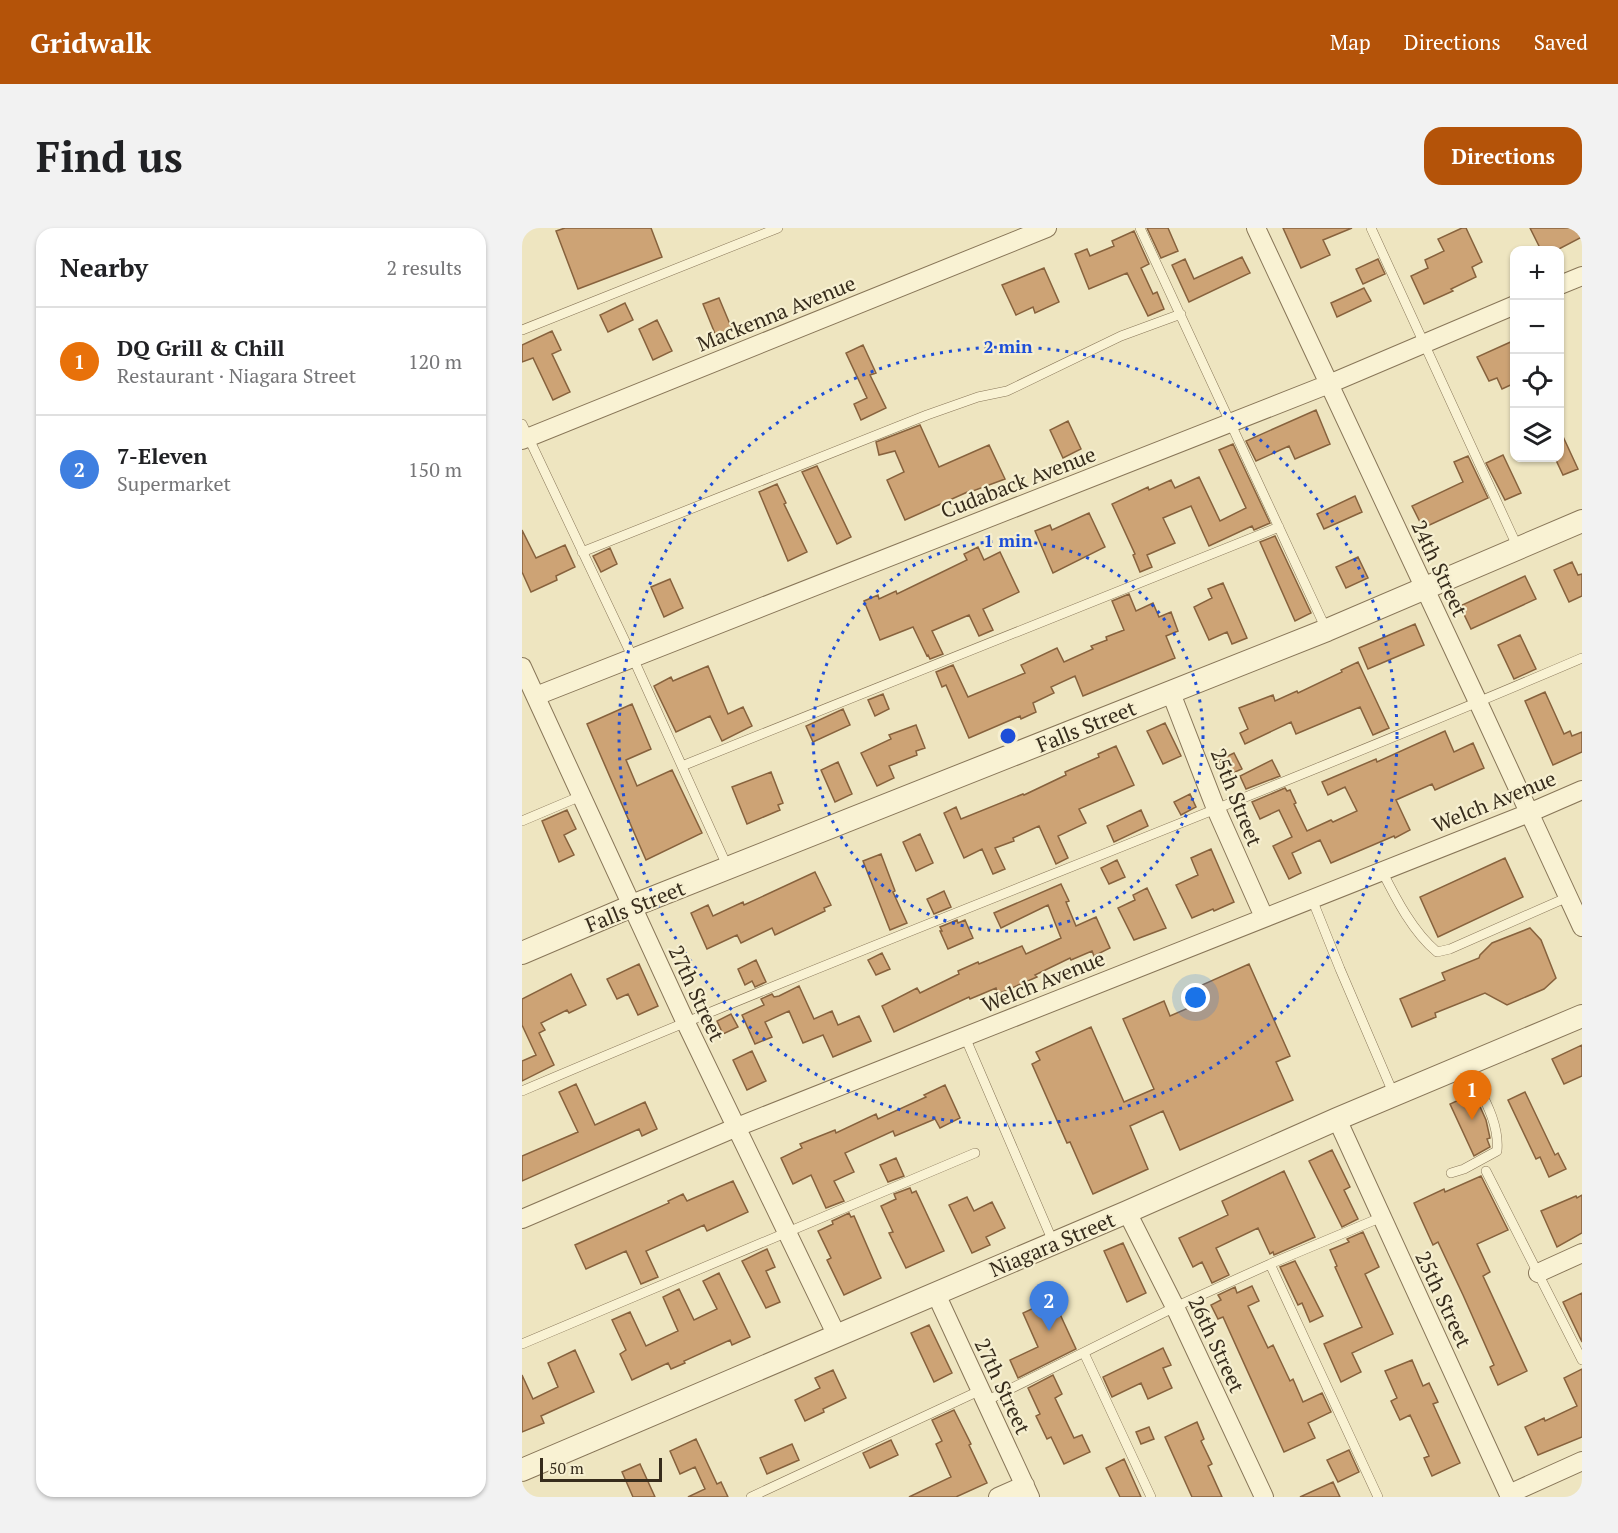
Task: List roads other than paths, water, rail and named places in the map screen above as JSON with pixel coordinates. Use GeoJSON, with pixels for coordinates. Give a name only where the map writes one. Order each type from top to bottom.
{"type":"FeatureCollection","features":[{"type":"Feature","properties":{"kind":"street","name":"Mackenna Avenue"},"geometry":{"type":"LineString","coordinates":[[524,434],[1047,228]]}},
{"type":"Feature","properties":{"kind":"street","name":"24th Street"},"geometry":{"type":"LineString","coordinates":[[1256,228],[1582,927]]}},
{"type":"Feature","properties":{"kind":"street"},"geometry":{"type":"LineString","coordinates":[[1564,283],[1582,276]]}},
{"type":"Feature","properties":{"kind":"street","name":"Cudaback Avenue"},"geometry":{"type":"LineString","coordinates":[[536,696],[1232,423],[1510,306]]}},
{"type":"Feature","properties":{"kind":"street","name":"Falls Street"},"geometry":{"type":"LineString","coordinates":[[522,953],[632,906],[1327,630],[1582,521]]}},
{"type":"Feature","properties":{"kind":"street","name":"27th Street"},"geometry":{"type":"LineString","coordinates":[[522,667],[685,1021],[837,1336]]}},
{"type":"Feature","properties":{"kind":"street","name":"25th Street"},"geometry":{"type":"LineString","coordinates":[[1171,693],[1216,809],[1264,917]]}},
{"type":"Feature","properties":{"kind":"street","name":"Welch Avenue"},"geometry":{"type":"LineString","coordinates":[[522,1219],[736,1127],[1582,790]]}},
{"type":"Feature","properties":{"kind":"street","name":"Niagara Street"},"geometry":{"type":"LineString","coordinates":[[522,1470],[1582,1016]]}},
{"type":"Feature","properties":{"kind":"street","name":"25th Street"},"geometry":{"type":"LineString","coordinates":[[1337,1119],[1510,1496]]}},
{"type":"Feature","properties":{"kind":"street","name":"26th Street"},"geometry":{"type":"LineString","coordinates":[[1127,1212],[1175,1307],[1264,1497]]}},
{"type":"Feature","properties":{"kind":"street"},"geometry":{"type":"LineString","coordinates":[[1538,1273],[1582,1253]]}},
{"type":"Feature","properties":{"kind":"street","name":"27th Street"},"geometry":{"type":"LineString","coordinates":[[936,1294],[1028,1491]]}},
{"type":"Feature","properties":{"kind":"street"},"geometry":{"type":"LineString","coordinates":[[1510,1496],[1582,1461]]}},
{"type":"Feature","properties":{"kind":"street"},"geometry":{"type":"LineString","coordinates":[[999,1497],[1028,1491]]}},
{"type":"Feature","properties":{"kind":"lane"},"geometry":{"type":"LineString","coordinates":[[522,330],[778,228]]}},
{"type":"Feature","properties":{"kind":"lane"},"geometry":{"type":"LineString","coordinates":[[1140,228],[1327,630]]}},
{"type":"Feature","properties":{"kind":"lane"},"geometry":{"type":"LineString","coordinates":[[1374,229],[1518,549]]}},
{"type":"Feature","properties":{"kind":"lane"},"geometry":{"type":"LineString","coordinates":[[582,552],[927,415],[978,397],[1007,390],[1121,336],[1180,314]]}},
{"type":"Feature","properties":{"kind":"lane"},"geometry":{"type":"LineString","coordinates":[[524,434],[633,658],[728,868]]}},
{"type":"Feature","properties":{"kind":"lane"},"geometry":{"type":"LineString","coordinates":[[682,766],[1279,527]]}},
{"type":"Feature","properties":{"kind":"lane"},"geometry":{"type":"LineString","coordinates":[[522,1091],[685,1021],[1216,809],[1582,658]]}},
{"type":"Feature","properties":{"kind":"lane"},"geometry":{"type":"LineString","coordinates":[[522,820],[581,796]]}},
{"type":"Feature","properties":{"kind":"lane"},"geometry":{"type":"LineString","coordinates":[[1382,871],[1394,894],[1427,944],[1437,952],[1450,949],[1568,897]]}},
{"type":"Feature","properties":{"kind":"lane"},"geometry":{"type":"LineString","coordinates":[[1312,899],[1394,1095]]}},
{"type":"Feature","properties":{"kind":"lane"},"geometry":{"type":"LineString","coordinates":[[964,1036],[1054,1244]]}},
{"type":"Feature","properties":{"kind":"lane"},"geometry":{"type":"LineString","coordinates":[[1451,1173],[1464,1169],[1497,1150],[1498,1140],[1494,1122],[1467,1064]]}},
{"type":"Feature","properties":{"kind":"lane"},"geometry":{"type":"LineString","coordinates":[[522,1344],[975,1153]]}},
{"type":"Feature","properties":{"kind":"lane"},"geometry":{"type":"LineString","coordinates":[[1486,1171],[1582,1360]]}},
{"type":"Feature","properties":{"kind":"lane"},"geometry":{"type":"LineString","coordinates":[[751,1497],[1084,1353],[1175,1307],[1270,1264],[1383,1218]]}},
{"type":"Feature","properties":{"kind":"lane"},"geometry":{"type":"LineString","coordinates":[[1270,1264],[1378,1497]]}},
{"type":"Feature","properties":{"kind":"lane"},"geometry":{"type":"LineString","coordinates":[[1084,1353],[1151,1497]]}},
{"type":"Feature","properties":{"kind":"place","name":"DQ Grill & Chill"},"geometry":{"type":"Point","coordinates":[1472,1120]}},
{"type":"Feature","properties":{"kind":"place","name":"7-Eleven"},"geometry":{"type":"Point","coordinates":[1049,1331]}}]}
